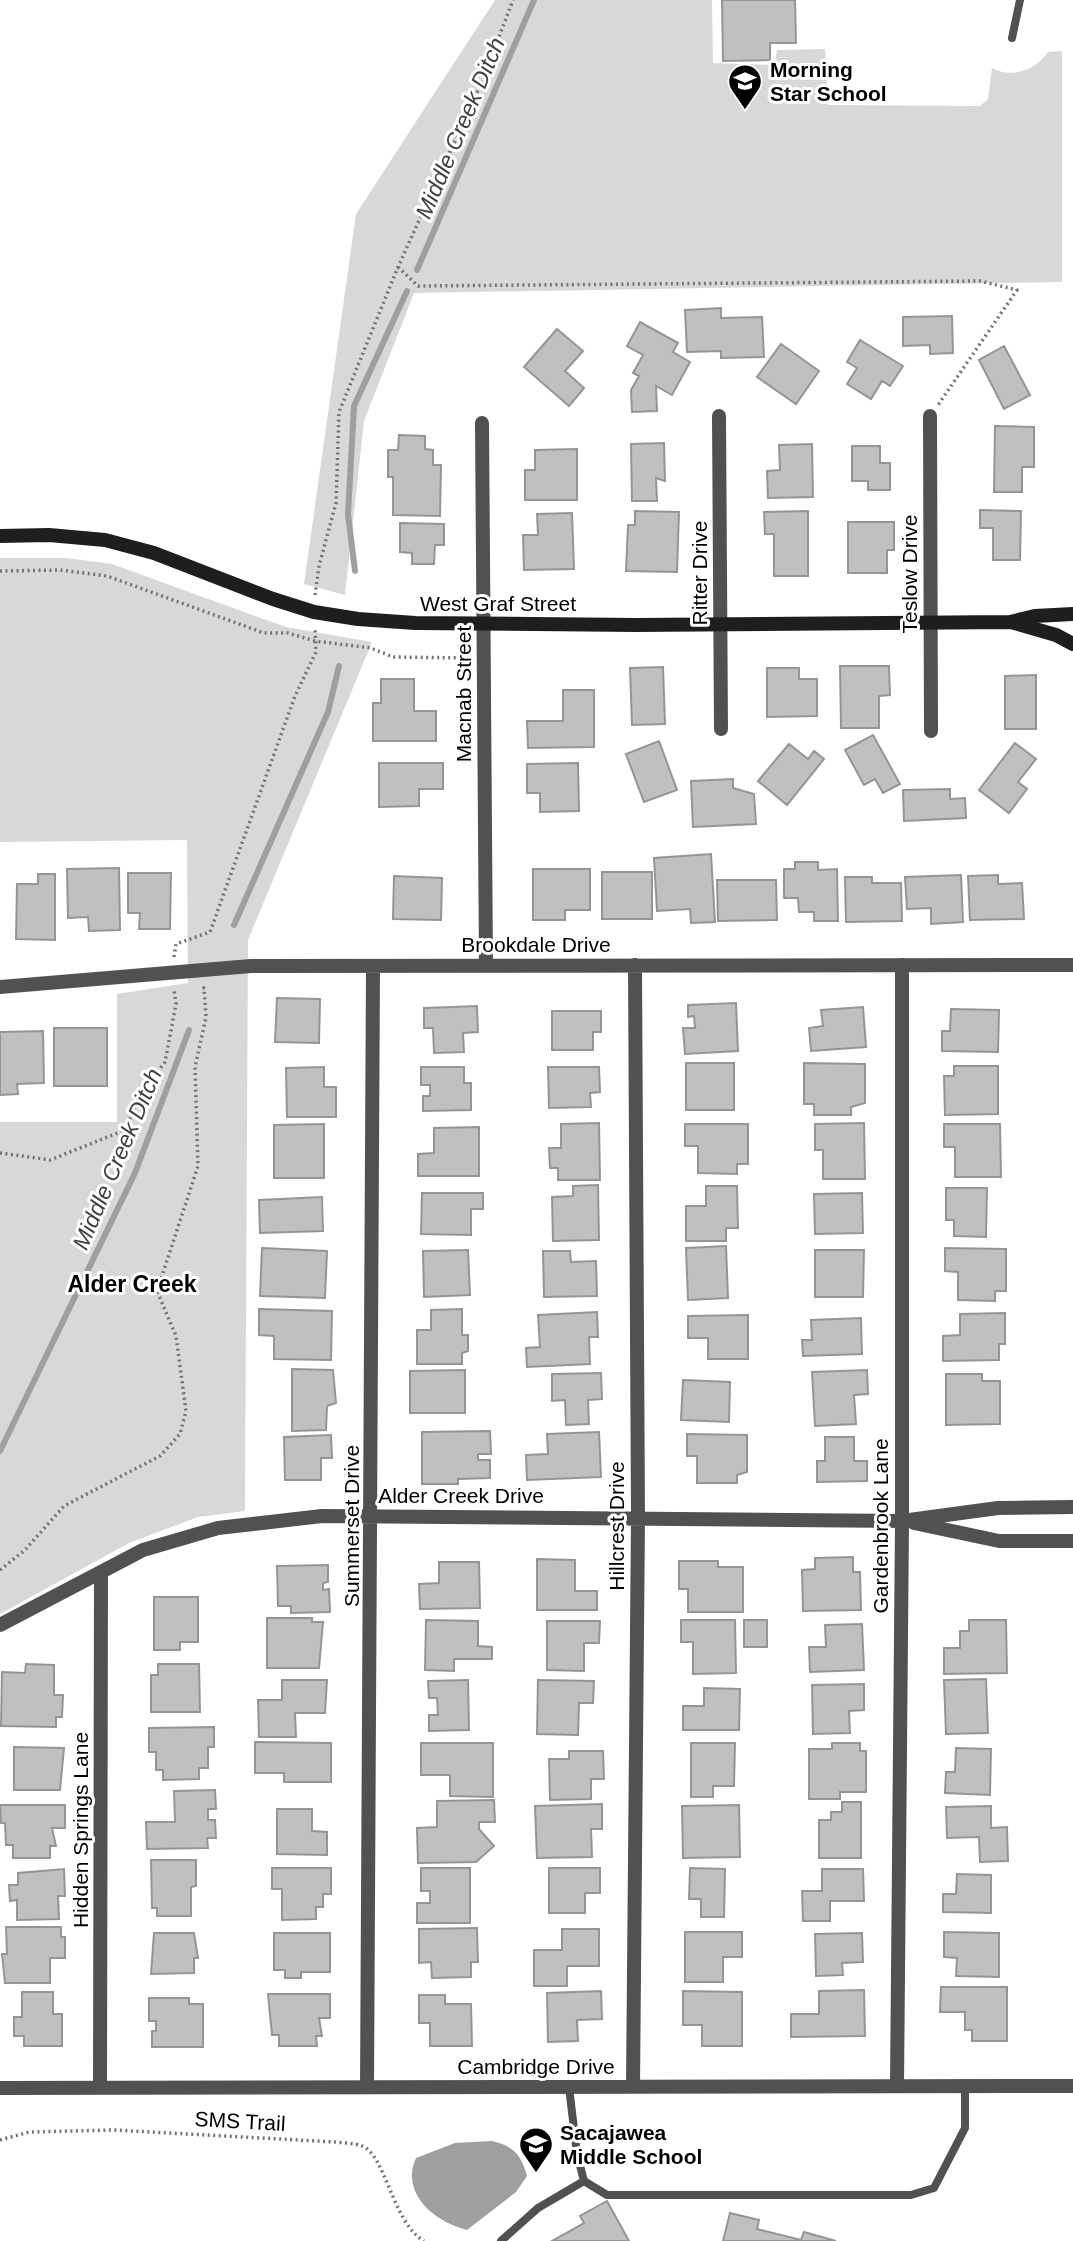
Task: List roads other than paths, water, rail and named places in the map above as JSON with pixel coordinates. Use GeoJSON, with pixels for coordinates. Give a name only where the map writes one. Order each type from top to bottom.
{"type":"FeatureCollection","features":[{"type":"Feature","properties":{"kind":"main road","name":"West Graf Street"},"geometry":{"type":"LineString","coordinates":[[0,536],[49,535],[105,540],[154,553],[314,612],[415,623],[720,625],[1010,622],[1035,616],[1073,614]]}},
{"type":"Feature","properties":{"kind":"main road","name":"West Graf Street"},"geometry":{"type":"LineString","coordinates":[[1010,622],[1056,635],[1073,644]]}},
{"type":"Feature","properties":{"kind":"street","name":"Ritter Drive"},"geometry":{"type":"LineString","coordinates":[[719,416],[721,729]]}},
{"type":"Feature","properties":{"kind":"street","name":"Teslow Drive"},"geometry":{"type":"LineString","coordinates":[[930,416],[931,731]]}},
{"type":"Feature","properties":{"kind":"street","name":"Macnab Street"},"geometry":{"type":"LineString","coordinates":[[482,423],[486,966]]}},
{"type":"Feature","properties":{"kind":"street","name":"Hillcrest Drive"},"geometry":{"type":"LineString","coordinates":[[633,2087],[638,1517],[635,965]]}},
{"type":"Feature","properties":{"kind":"street","name":"Gardenbrook Lane"},"geometry":{"type":"LineString","coordinates":[[897,2087],[902,1521],[902,965]]}},
{"type":"Feature","properties":{"kind":"street","name":"Brookdale Drive"},"geometry":{"type":"LineString","coordinates":[[0,986],[172,970],[251,966],[1073,965]]}},
{"type":"Feature","properties":{"kind":"street","name":"Summerset Drive"},"geometry":{"type":"LineString","coordinates":[[367,2087],[373,966]]}},
{"type":"Feature","properties":{"kind":"street","name":"Alder Creek Drive"},"geometry":{"type":"LineString","coordinates":[[0,1625],[143,1550],[218,1528],[322,1516],[902,1521],[998,1508],[1073,1507]]}},
{"type":"Feature","properties":{"kind":"street","name":"Alder Creek Drive"},"geometry":{"type":"LineString","coordinates":[[902,1521],[999,1541],[1073,1541]]}},
{"type":"Feature","properties":{"kind":"street","name":"Hidden Springs Lane"},"geometry":{"type":"LineString","coordinates":[[100,2088],[101,1572]]}},
{"type":"Feature","properties":{"kind":"street","name":"Cambridge Drive"},"geometry":{"type":"LineString","coordinates":[[0,2088],[1073,2086]]}},
{"type":"Feature","properties":{"kind":"lane"},"geometry":{"type":"LineString","coordinates":[[1013,38],[1020,0]]}},
{"type":"Feature","properties":{"kind":"lane"},"geometry":{"type":"LineString","coordinates":[[569,2087],[577,2154],[584,2181],[607,2195],[911,2195],[934,2188],[965,2128],[965,2087]]}},
{"type":"Feature","properties":{"kind":"lane"},"geometry":{"type":"LineString","coordinates":[[501,2241],[538,2208],[584,2181]]}},
{"type":"Feature","properties":{"kind":"waterway","name":"Middle Creek Ditch"},"geometry":{"type":"LineString","coordinates":[[417,270],[534,0]]}},
{"type":"Feature","properties":{"kind":"waterway","name":"Middle Creek Ditch"},"geometry":{"type":"LineString","coordinates":[[355,571],[348,514],[354,406],[407,291]]}},
{"type":"Feature","properties":{"kind":"waterway","name":"Middle Creek Ditch"},"geometry":{"type":"LineString","coordinates":[[234,925],[328,712],[339,666]]}},
{"type":"Feature","properties":{"kind":"waterway","name":"Middle Creek Ditch"},"geometry":{"type":"LineString","coordinates":[[0,1451],[135,1173],[189,1030]]}},
{"type":"Feature","properties":{"kind":"place","name":"Morning Star School"},"geometry":{"type":"Point","coordinates":[745,111]}},
{"type":"Feature","properties":{"kind":"place","name":"Sacajawea Middle School"},"geometry":{"type":"Point","coordinates":[536,2174]}},
{"type":"Feature","properties":{"kind":"district","name":"Alder Creek"},"geometry":{"type":"Point","coordinates":[132,1284]}}]}
